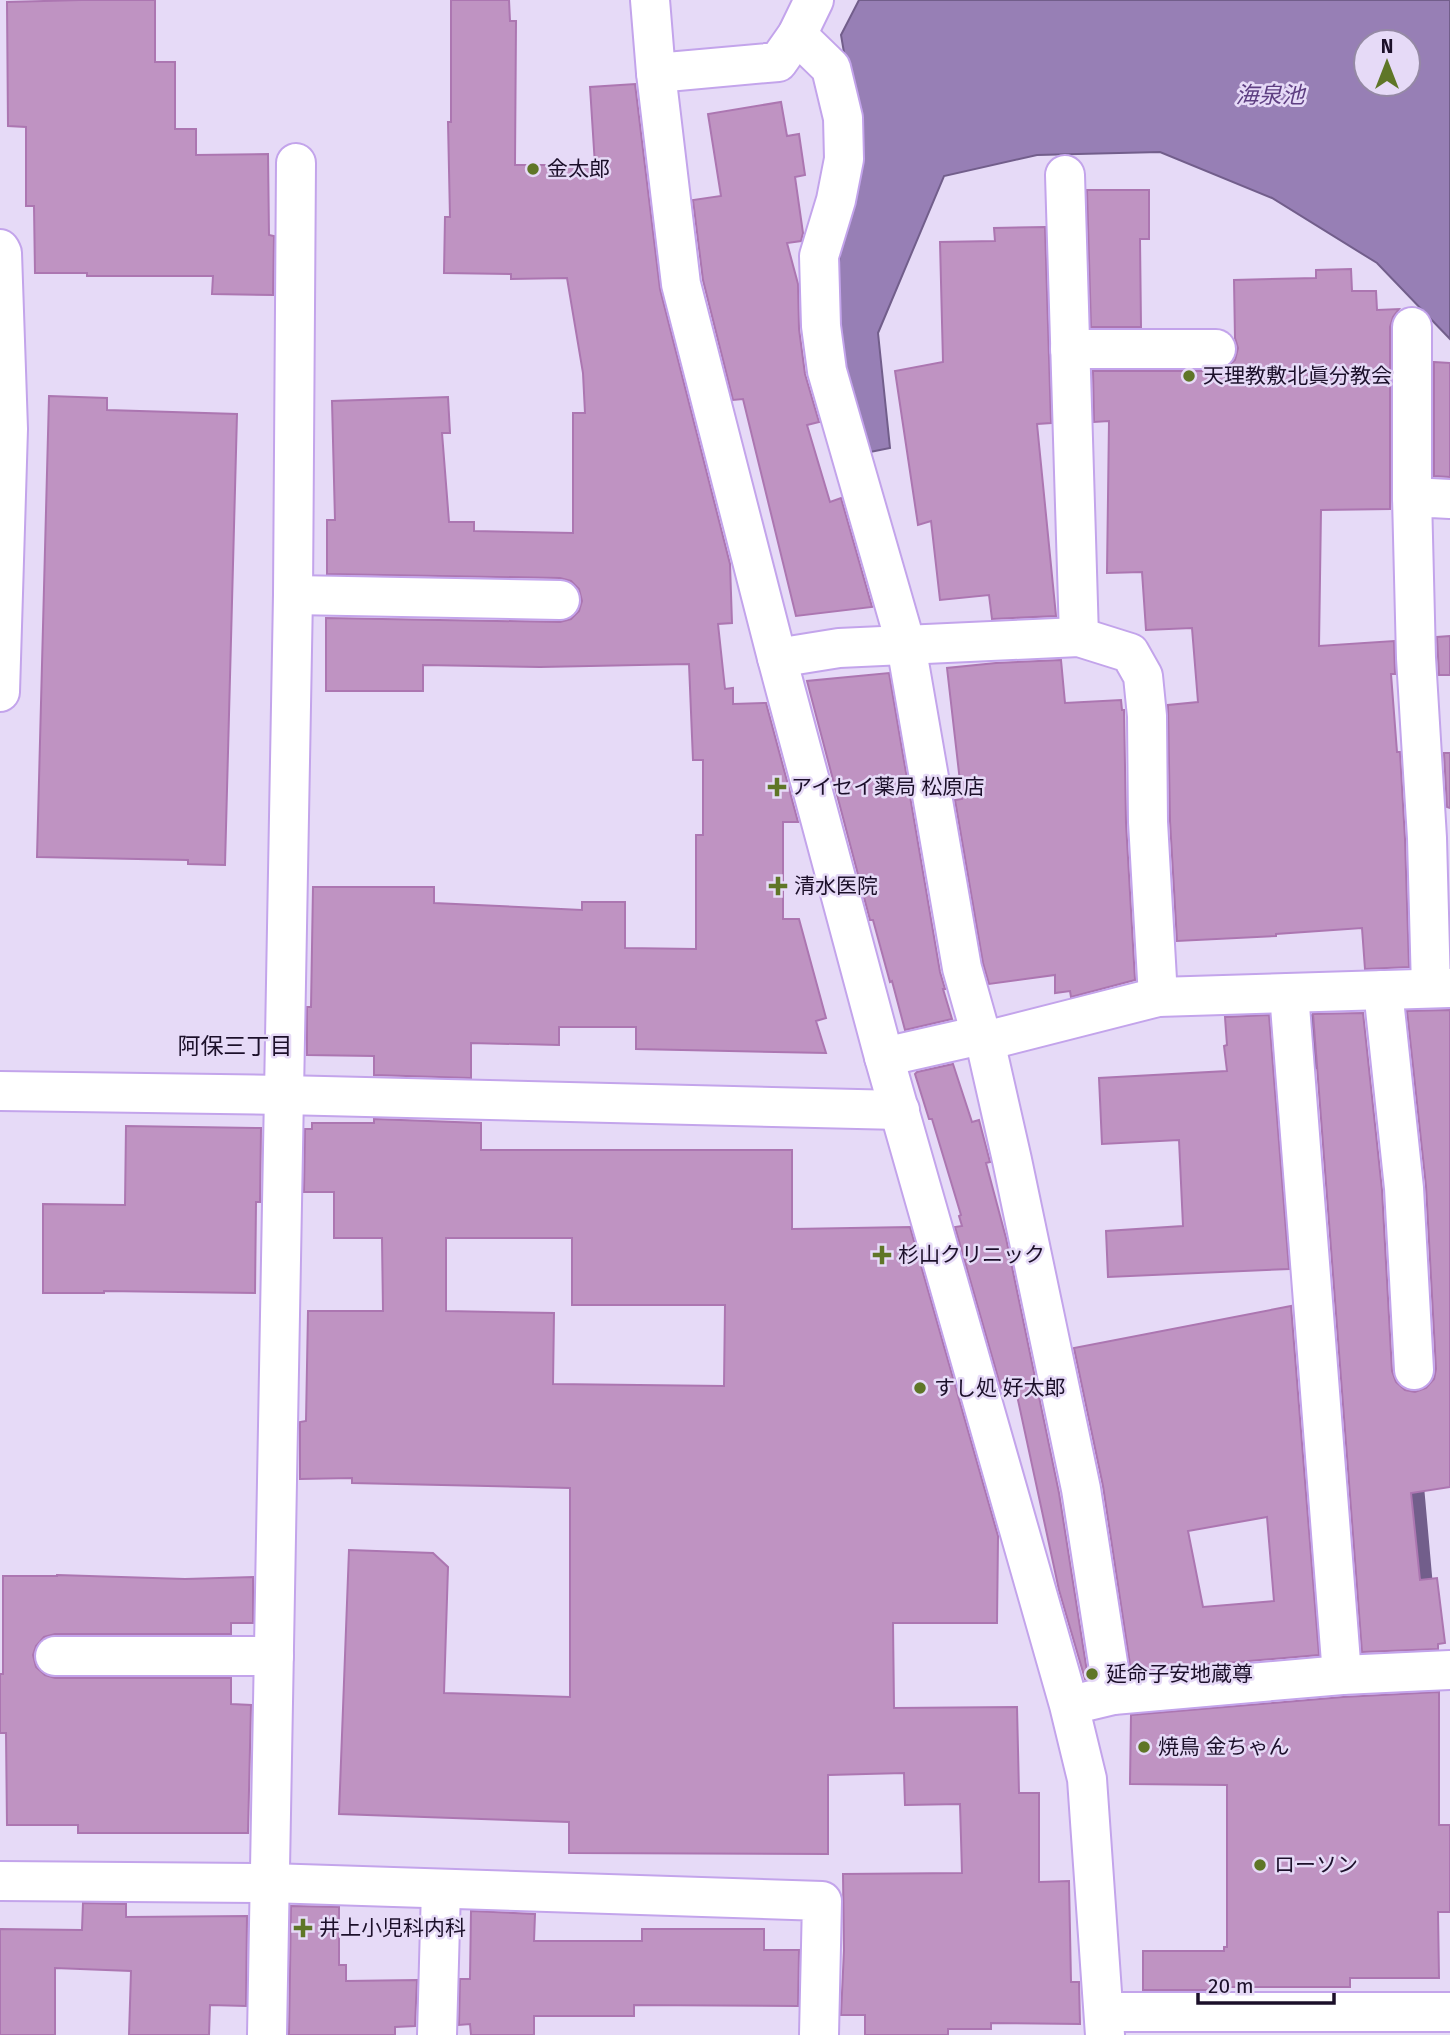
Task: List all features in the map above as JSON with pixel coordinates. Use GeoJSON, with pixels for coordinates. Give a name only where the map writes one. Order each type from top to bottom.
{"type":"FeatureCollection","features":[{"type":"Feature","properties":{"kind":"street"},"geometry":{"type":"LineString","coordinates":[[650,0],[681,284],[777,658],[884,1057],[1069,1705],[1087,1779],[1105,2023],[1450,2011]]}},
{"type":"Feature","properties":{"kind":"street"},"geometry":{"type":"LineString","coordinates":[[656,73],[778,62],[797,35],[814,0]]}},
{"type":"Feature","properties":{"kind":"street"},"geometry":{"type":"LineString","coordinates":[[797,35],[831,68],[844,118],[844,159],[836,200],[818,256],[821,326],[827,371],[906,645],[962,968],[983,1038],[1012,1160],[1081,1489],[1113,1695]]}},
{"type":"Feature","properties":{"kind":"street"},"geometry":{"type":"LineString","coordinates":[[267,2035],[293,595],[296,163]]}},
{"type":"Feature","properties":{"kind":"street"},"geometry":{"type":"LineString","coordinates":[[1065,175],[1079,637]]}},
{"type":"Feature","properties":{"kind":"street"},"geometry":{"type":"LineString","coordinates":[[0,248],[8,429],[0,692]]}},
{"type":"Feature","properties":{"kind":"street"},"geometry":{"type":"LineString","coordinates":[[884,1057],[983,1038],[1158,997],[1440,988],[1416,658],[1412,327]]}},
{"type":"Feature","properties":{"kind":"street"},"geometry":{"type":"LineString","coordinates":[[1070,349],[1216,349]]}},
{"type":"Feature","properties":{"kind":"street"},"geometry":{"type":"LineString","coordinates":[[1412,497],[1450,499]]}},
{"type":"Feature","properties":{"kind":"street"},"geometry":{"type":"LineString","coordinates":[[293,595],[560,600]]}},
{"type":"Feature","properties":{"kind":"street"},"geometry":{"type":"LineString","coordinates":[[777,658],[839,649],[1079,637],[1129,653],[1143,676],[1147,716],[1148,822],[1158,997]]}},
{"type":"Feature","properties":{"kind":"street"},"geometry":{"type":"LineString","coordinates":[[1382,990],[1404,1188],[1414,1370]]}},
{"type":"Feature","properties":{"kind":"street"},"geometry":{"type":"LineString","coordinates":[[1289,993],[1342,1675]]}},
{"type":"Feature","properties":{"kind":"street"},"geometry":{"type":"LineString","coordinates":[[0,1091],[900,1110]]}},
{"type":"Feature","properties":{"kind":"street"},"geometry":{"type":"LineString","coordinates":[[55,1656],[274,1656]]}},
{"type":"Feature","properties":{"kind":"street"},"geometry":{"type":"LineString","coordinates":[[1069,1705],[1113,1695],[1342,1675],[1449,1675]]}},
{"type":"Feature","properties":{"kind":"street"},"geometry":{"type":"LineString","coordinates":[[0,1881],[270,1883],[822,1901],[819,2035]]}},
{"type":"Feature","properties":{"kind":"street"},"geometry":{"type":"LineString","coordinates":[[437,2035],[442,1889]]}},
{"type":"Feature","properties":{"kind":"water","name":"海泉池"},"geometry":{"type":"Polygon","coordinates":[[[859,0],[1450,0],[1450,339],[1377,263],[1272,198],[1160,152],[1037,155],[944,176],[878,333],[890,448],[865,453],[833,311],[856,123],[841,35],[859,0]]]}},
{"type":"Feature","properties":{"kind":"building"},"geometry":{"type":"Polygon","coordinates":[[[155,0],[155,62],[175,62],[175,129],[196,129],[196,155],[268,154],[269,235],[274,236],[273,295],[212,294],[213,276],[87,276],[87,273],[35,273],[34,206],[26,206],[26,127],[8,126],[7,2],[155,0]]]}},
{"type":"Feature","properties":{"kind":"building"},"geometry":{"type":"Polygon","coordinates":[[[451,0],[509,0],[510,21],[516,21],[515,165],[595,165],[590,87],[635,84],[660,289],[730,564],[732,623],[718,624],[725,689],[733,688],[733,704],[766,703],[798,822],[783,822],[783,919],[799,919],[826,1018],[816,1021],[826,1053],[636,1049],[636,1027],[559,1027],[559,1045],[471,1043],[471,1078],[374,1075],[374,1056],[307,1055],[307,1007],[311,1007],[313,887],[434,887],[434,903],[582,910],[582,902],[625,902],[625,948],[696,949],[696,835],[703,835],[703,760],[693,760],[689,664],[540,667],[423,665],[423,691],[326,691],[326,618],[560,622],[571,619],[579,611],[582,601],[579,589],[571,581],[560,578],[327,574],[327,520],[335,520],[332,401],[448,397],[450,433],[442,433],[449,522],[474,522],[474,531],[573,533],[573,413],[585,413],[583,373],[567,278],[511,279],[511,274],[444,273],[445,217],[450,217],[448,122],[451,122],[451,0]]]}},
{"type":"Feature","properties":{"kind":"building"},"geometry":{"type":"Polygon","coordinates":[[[781,102],[787,136],[799,134],[805,175],[795,177],[803,233],[801,241],[787,243],[798,284],[799,329],[805,374],[819,422],[807,425],[830,502],[841,498],[872,607],[796,616],[743,399],[733,400],[703,280],[693,200],[721,196],[708,114],[781,102]]]}},
{"type":"Feature","properties":{"kind":"building"},"geometry":{"type":"Polygon","coordinates":[[[1087,190],[1149,190],[1149,239],[1140,239],[1141,327],[1091,327],[1087,190]]]}},
{"type":"Feature","properties":{"kind":"building"},"geometry":{"type":"Polygon","coordinates":[[[1045,227],[1051,423],[1037,424],[1056,616],[992,619],[989,595],[940,600],[931,521],[918,525],[895,371],[943,362],[940,242],[995,241],[994,228],[1045,227]]]}},
{"type":"Feature","properties":{"kind":"building"},"geometry":{"type":"Polygon","coordinates":[[[1351,269],[1352,291],[1376,291],[1377,310],[1399,309],[1390,327],[1390,509],[1321,510],[1319,646],[1394,641],[1395,674],[1391,674],[1397,752],[1400,752],[1409,967],[1365,969],[1362,928],[1177,941],[1170,821],[1168,705],[1198,702],[1192,628],[1146,630],[1142,572],[1107,573],[1109,421],[1094,422],[1093,371],[1216,371],[1226,368],[1235,360],[1238,348],[1235,338],[1234,280],[1316,278],[1316,270],[1351,269]]]}},
{"type":"Feature","properties":{"kind":"building"},"geometry":{"type":"Polygon","coordinates":[[[1434,362],[1450,363],[1450,477],[1434,476],[1434,362]]]}},
{"type":"Feature","properties":{"kind":"building"},"geometry":{"type":"Polygon","coordinates":[[[49,396],[107,398],[107,410],[237,414],[225,865],[188,864],[188,860],[37,857],[49,396]]]}},
{"type":"Feature","properties":{"kind":"building"},"geometry":{"type":"Polygon","coordinates":[[[1450,636],[1450,675],[1439,675],[1437,637],[1450,636]]]}},
{"type":"Feature","properties":{"kind":"building"},"geometry":{"type":"Polygon","coordinates":[[[1061,660],[1065,703],[1121,700],[1124,710],[1126,823],[1135,980],[1071,997],[1070,991],[1055,993],[1055,975],[989,984],[955,800],[962,799],[947,668],[1061,660]]]}},
{"type":"Feature","properties":{"kind":"building"},"geometry":{"type":"Polygon","coordinates":[[[889,673],[943,989],[952,1019],[905,1030],[873,920],[870,920],[807,681],[889,673]]]}},
{"type":"Feature","properties":{"kind":"building"},"geometry":{"type":"Polygon","coordinates":[[[1444,753],[1450,753],[1450,808],[1447,807],[1444,753]]]}},
{"type":"Feature","properties":{"kind":"building"},"geometry":{"type":"Polygon","coordinates":[[[1450,1010],[1450,1487],[1411,1493],[1420,1580],[1437,1578],[1445,1643],[1438,1644],[1438,1649],[1362,1652],[1313,1014],[1363,1013],[1382,1190],[1392,1371],[1396,1382],[1405,1390],[1415,1392],[1426,1388],[1434,1379],[1436,1369],[1426,1186],[1407,1011],[1450,1010]]]}},
{"type":"Feature","properties":{"kind":"building"},"geometry":{"type":"Polygon","coordinates":[[[1269,1015],[1289,1269],[1108,1277],[1106,1231],[1183,1226],[1179,1140],[1102,1144],[1099,1078],[1227,1071],[1225,1017],[1269,1015]]]}},
{"type":"Feature","properties":{"kind":"building"},"geometry":{"type":"Polygon","coordinates":[[[953,1064],[972,1122],[979,1120],[990,1162],[986,1163],[1006,1238],[1059,1493],[1088,1678],[1085,1679],[1059,1590],[1015,1386],[1001,1388],[955,1227],[962,1226],[961,1215],[932,1119],[929,1119],[915,1074],[953,1064]]]}},
{"type":"Feature","properties":{"kind":"building"},"geometry":{"type":"Polygon","coordinates":[[[374,1119],[481,1123],[481,1150],[792,1150],[792,1229],[910,1227],[998,1536],[997,1623],[893,1623],[894,1708],[1017,1707],[1019,1793],[1039,1793],[1039,1882],[1069,1881],[1071,1982],[1079,1982],[1080,2024],[991,2023],[991,2029],[948,2029],[948,2035],[865,2035],[865,2015],[841,2015],[843,1874],[962,1873],[960,1804],[905,1805],[904,1773],[828,1775],[828,1854],[569,1853],[569,1822],[339,1814],[349,1550],[433,1553],[448,1567],[444,1693],[570,1697],[570,1488],[352,1483],[352,1478],[300,1479],[300,1422],[306,1421],[308,1311],[383,1311],[382,1238],[334,1238],[334,1192],[304,1192],[305,1129],[312,1129],[312,1123],[374,1123],[374,1119]],[[446,1238],[446,1311],[554,1313],[553,1384],[724,1386],[725,1305],[572,1305],[572,1238],[446,1238]]]}},
{"type":"Feature","properties":{"kind":"building"},"geometry":{"type":"Polygon","coordinates":[[[126,1126],[261,1128],[260,1202],[256,1202],[255,1293],[43,1293],[43,1204],[125,1205],[126,1126]]]}},
{"type":"Feature","properties":{"kind":"building"},"geometry":{"type":"Polygon","coordinates":[[[1291,1306],[1319,1655],[1131,1671],[1103,1486],[1074,1348],[1291,1306]],[[1267,1517],[1188,1531],[1203,1607],[1274,1601],[1267,1517]]]}},
{"type":"Feature","properties":{"kind":"building"},"geometry":{"type":"Polygon","coordinates":[[[3,1576],[185,1579],[253,1577],[253,1623],[231,1623],[231,1634],[55,1634],[44,1637],[36,1646],[33,1655],[36,1667],[45,1675],[55,1678],[231,1678],[231,1704],[251,1705],[248,1833],[78,1833],[78,1825],[7,1825],[6,1733],[0,1733],[3,1576]]]}},
{"type":"Feature","properties":{"kind":"building"},"geometry":{"type":"Polygon","coordinates":[[[1439,1692],[1439,1825],[1450,1825],[1450,1912],[1438,1912],[1439,1978],[1350,1978],[1350,1987],[1143,1990],[1143,1951],[1224,1951],[1224,1947],[1227,1947],[1227,1785],[1130,1784],[1131,1715],[1343,1697],[1439,1692]]]}},
{"type":"Feature","properties":{"kind":"building"},"geometry":{"type":"Polygon","coordinates":[[[83,1903],[126,1904],[126,1917],[247,1916],[246,2006],[210,2005],[209,2035],[129,2035],[131,1971],[55,1968],[55,2035],[0,2035],[0,1929],[82,1930],[83,1903]]]}},
{"type":"Feature","properties":{"kind":"building"},"geometry":{"type":"Polygon","coordinates":[[[291,1906],[339,1907],[339,1965],[346,1965],[346,1981],[417,1980],[415,2026],[395,2027],[395,2035],[289,2035],[291,1906]]]}},
{"type":"Feature","properties":{"kind":"building"},"geometry":{"type":"Polygon","coordinates":[[[471,1911],[535,1914],[534,1941],[642,1941],[642,1929],[764,1929],[764,1950],[799,1950],[798,2006],[634,2005],[634,2016],[534,2016],[534,2035],[471,2035],[470,2024],[459,2025],[460,1979],[470,1979],[471,1911]]]}},
{"type":"Feature","properties":{"kind":"waterway"},"geometry":{"type":"LineString","coordinates":[[1313,1021],[1317,1062]]}},
{"type":"Feature","properties":{"kind":"waterway"},"geometry":{"type":"LineString","coordinates":[[1416,1475],[1427,1598]]}},
{"type":"Feature","properties":{"kind":"place","name":"金太郎"},"geometry":{"type":"Point","coordinates":[533,169]}},
{"type":"Feature","properties":{"kind":"place","name":"天理教敷北眞分教会"},"geometry":{"type":"Point","coordinates":[1189,376]}},
{"type":"Feature","properties":{"kind":"place","name":"アイセイ薬局 松原店"},"geometry":{"type":"Point","coordinates":[777,787]}},
{"type":"Feature","properties":{"kind":"place","name":"清水医院"},"geometry":{"type":"Point","coordinates":[778,886]}},
{"type":"Feature","properties":{"kind":"place","name":"杉山クリニック"},"geometry":{"type":"Point","coordinates":[882,1255]}},
{"type":"Feature","properties":{"kind":"place","name":"すし処 好太郎"},"geometry":{"type":"Point","coordinates":[920,1388]}},
{"type":"Feature","properties":{"kind":"place","name":"延命子安地蔵尊"},"geometry":{"type":"Point","coordinates":[1092,1674]}},
{"type":"Feature","properties":{"kind":"place","name":"焼鳥 金ちゃん"},"geometry":{"type":"Point","coordinates":[1144,1747]}},
{"type":"Feature","properties":{"kind":"place","name":"ローソン"},"geometry":{"type":"Point","coordinates":[1260,1865]}},
{"type":"Feature","properties":{"kind":"place","name":"井上小児科内科"},"geometry":{"type":"Point","coordinates":[303,1928]}},
{"type":"Feature","properties":{"kind":"district","name":"阿保三丁目"},"geometry":{"type":"Point","coordinates":[235,1046]}}]}
